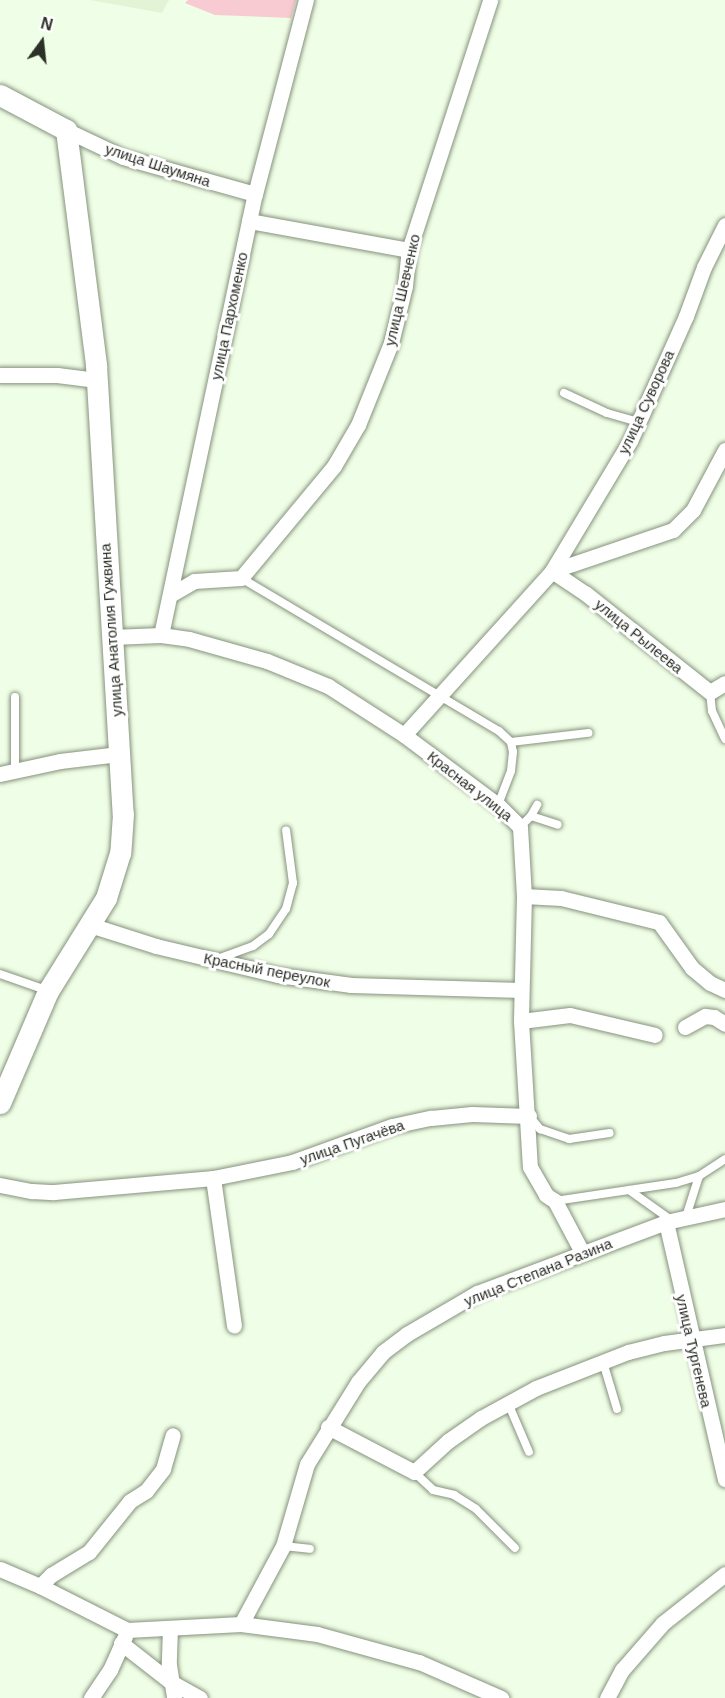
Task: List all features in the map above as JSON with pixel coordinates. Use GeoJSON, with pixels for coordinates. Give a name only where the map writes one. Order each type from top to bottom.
{"type":"FeatureCollection","features":[{"type":"Feature","properties":{"kind":"street","name":"улица Пархоменко"},"geometry":{"type":"LineString","coordinates":[[161,635],[255,194],[306,0]]}},
{"type":"Feature","properties":{"kind":"street","name":"улица Шевченко"},"geometry":{"type":"LineString","coordinates":[[241,578],[334,466],[358,425],[391,343],[405,286],[409,250],[490,0]]}},
{"type":"Feature","properties":{"kind":"street","name":"улица Шаумяна"},"geometry":{"type":"LineString","coordinates":[[0,95],[66,130],[132,160],[255,194]]}},
{"type":"Feature","properties":{"kind":"street","name":"улица Анатолия Гужвина"},"geometry":{"type":"LineString","coordinates":[[0,1103],[48,991],[66,958],[106,898],[120,853],[123,814],[97,380],[66,130]]}},
{"type":"Feature","properties":{"kind":"street"},"geometry":{"type":"LineString","coordinates":[[249,221],[409,250]]}},
{"type":"Feature","properties":{"kind":"street","name":"улица Суворова"},"geometry":{"type":"LineString","coordinates":[[404,735],[552,571],[604,486],[639,422],[704,267],[725,225]]}},
{"type":"Feature","properties":{"kind":"street"},"geometry":{"type":"LineString","coordinates":[[0,375],[57,375],[97,380]]}},
{"type":"Feature","properties":{"kind":"street","name":"улица Суворова"},"geometry":{"type":"LineString","coordinates":[[552,571],[673,530],[693,510],[725,450]]}},
{"type":"Feature","properties":{"kind":"street","name":"улица Рылеева"},"geometry":{"type":"LineString","coordinates":[[552,571],[585,593],[710,692]]}},
{"type":"Feature","properties":{"kind":"street"},"geometry":{"type":"LineString","coordinates":[[170,595],[194,581],[241,578]]}},
{"type":"Feature","properties":{"kind":"street","name":"Красная улица"},"geometry":{"type":"LineString","coordinates":[[112,637],[161,635],[189,639],[267,661],[328,686],[404,735],[498,805],[526,822],[521,1021],[531,1167],[546,1195],[555,1201],[582,1252]]}},
{"type":"Feature","properties":{"kind":"street"},"geometry":{"type":"LineString","coordinates":[[710,692],[725,683]]}},
{"type":"Feature","properties":{"kind":"street"},"geometry":{"type":"LineString","coordinates":[[8,773],[60,761],[119,754]]}},
{"type":"Feature","properties":{"kind":"street"},"geometry":{"type":"LineString","coordinates":[[524,896],[561,898],[659,922],[693,968],[725,990]]}},
{"type":"Feature","properties":{"kind":"street","name":"Красный переулок"},"geometry":{"type":"LineString","coordinates":[[90,925],[214,961],[278,975],[351,985],[521,990]]}},
{"type":"Feature","properties":{"kind":"street"},"geometry":{"type":"LineString","coordinates":[[521,1021],[570,1015],[655,1035]]}},
{"type":"Feature","properties":{"kind":"street"},"geometry":{"type":"LineString","coordinates":[[685,1027],[705,1016],[714,1017],[725,1024]]}},
{"type":"Feature","properties":{"kind":"street","name":"улица Пугачёва"},"geometry":{"type":"LineString","coordinates":[[0,1185],[32,1191],[54,1192],[213,1178],[292,1162],[392,1126],[431,1118],[472,1114],[528,1116]]}},
{"type":"Feature","properties":{"kind":"street"},"geometry":{"type":"LineString","coordinates":[[213,1178],[234,1326]]}},
{"type":"Feature","properties":{"kind":"street","name":"улица Степана Разина"},"geometry":{"type":"LineString","coordinates":[[241,1624],[283,1546],[307,1464],[358,1382],[383,1352],[407,1334],[477,1293],[582,1252],[674,1221],[725,1209]]}},
{"type":"Feature","properties":{"kind":"street","name":"улица Тургенева"},"geometry":{"type":"LineString","coordinates":[[674,1221],[691,1339],[725,1479]]}},
{"type":"Feature","properties":{"kind":"street"},"geometry":{"type":"LineString","coordinates":[[328,1427],[414,1472],[448,1441],[536,1388],[602,1360],[628,1352],[691,1339],[725,1335]]}},
{"type":"Feature","properties":{"kind":"street"},"geometry":{"type":"LineString","coordinates":[[40,1586],[89,1552],[130,1500],[146,1491],[163,1469],[173,1435]]}},
{"type":"Feature","properties":{"kind":"street"},"geometry":{"type":"LineString","coordinates":[[0,1569],[40,1586],[124,1637],[171,1682],[200,1698]]}},
{"type":"Feature","properties":{"kind":"street"},"geometry":{"type":"LineString","coordinates":[[607,1698],[622,1670],[663,1623],[725,1574]]}},
{"type":"Feature","properties":{"kind":"street"},"geometry":{"type":"LineString","coordinates":[[124,1637],[170,1628],[241,1624],[317,1634],[419,1662],[501,1698]]}},
{"type":"Feature","properties":{"kind":"street"},"geometry":{"type":"LineString","coordinates":[[170,1628],[171,1682],[174,1698]]}},
{"type":"Feature","properties":{"kind":"street"},"geometry":{"type":"LineString","coordinates":[[91,1698],[110,1670],[124,1637]]}},
{"type":"Feature","properties":{"kind":"lane"},"geometry":{"type":"LineString","coordinates":[[564,393],[607,413],[639,422]]}},
{"type":"Feature","properties":{"kind":"lane"},"geometry":{"type":"LineString","coordinates":[[241,578],[499,730],[511,742],[512,771],[498,805]]}},
{"type":"Feature","properties":{"kind":"lane"},"geometry":{"type":"LineString","coordinates":[[710,692],[712,711],[725,739]]}},
{"type":"Feature","properties":{"kind":"lane"},"geometry":{"type":"LineString","coordinates":[[8,773],[17,733],[15,698]]}},
{"type":"Feature","properties":{"kind":"lane"},"geometry":{"type":"LineString","coordinates":[[511,742],[588,734]]}},
{"type":"Feature","properties":{"kind":"lane"},"geometry":{"type":"LineString","coordinates":[[537,805],[526,822],[558,825]]}},
{"type":"Feature","properties":{"kind":"lane"},"geometry":{"type":"LineString","coordinates":[[214,961],[253,945],[269,934],[286,909],[293,884],[286,830]]}},
{"type":"Feature","properties":{"kind":"lane"},"geometry":{"type":"LineString","coordinates":[[0,974],[35,984],[48,991]]}},
{"type":"Feature","properties":{"kind":"lane"},"geometry":{"type":"LineString","coordinates":[[528,1116],[540,1129],[569,1139],[610,1133]]}},
{"type":"Feature","properties":{"kind":"lane"},"geometry":{"type":"LineString","coordinates":[[555,1201],[629,1190],[699,1176],[725,1159]]}},
{"type":"Feature","properties":{"kind":"lane"},"geometry":{"type":"LineString","coordinates":[[629,1190],[674,1221],[699,1176]]}},
{"type":"Feature","properties":{"kind":"lane"},"geometry":{"type":"LineString","coordinates":[[602,1360],[617,1409]]}},
{"type":"Feature","properties":{"kind":"lane"},"geometry":{"type":"LineString","coordinates":[[508,1403],[529,1452]]}},
{"type":"Feature","properties":{"kind":"lane"},"geometry":{"type":"LineString","coordinates":[[414,1472],[433,1490],[454,1494],[476,1509],[515,1548]]}},
{"type":"Feature","properties":{"kind":"lane"},"geometry":{"type":"LineString","coordinates":[[283,1546],[310,1549]]}},
{"type":"Feature","properties":{"kind":"shaded area"},"geometry":{"type":"Polygon","coordinates":[[[90,0],[169,0],[162,13],[90,0]]]}},
{"type":"Feature","properties":{"kind":"shaded area"},"geometry":{"type":"Polygon","coordinates":[[[188,0],[296,0],[291,18],[215,15],[185,3],[188,0]]]}}]}
